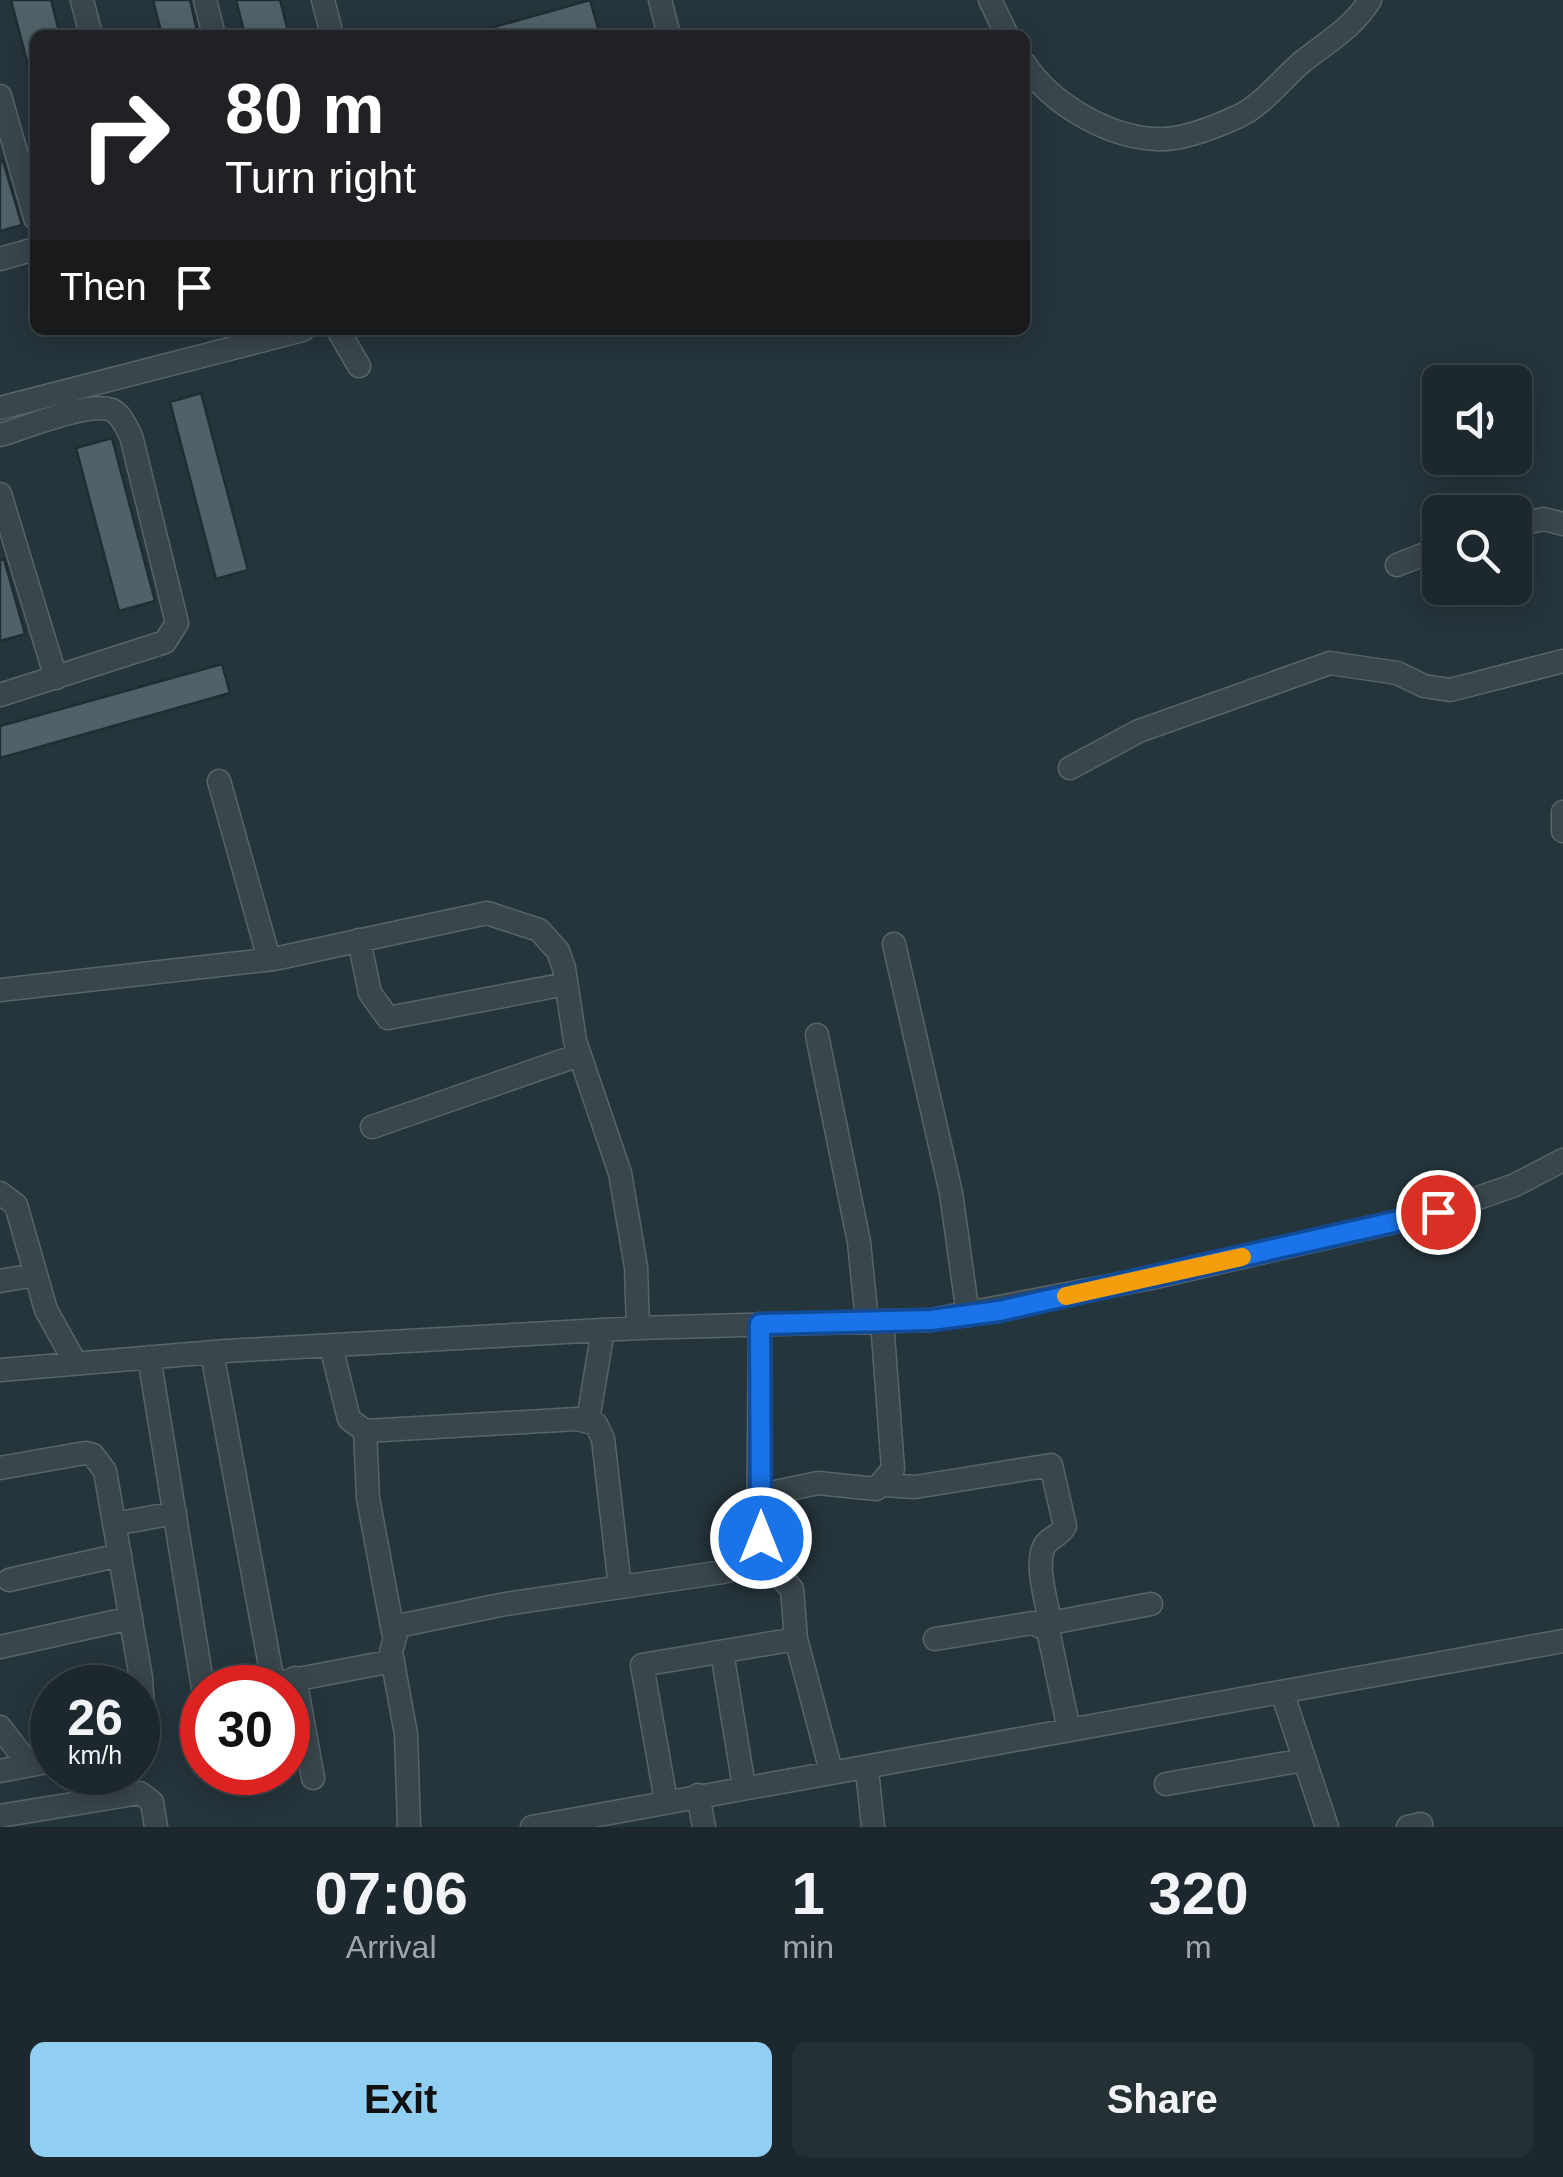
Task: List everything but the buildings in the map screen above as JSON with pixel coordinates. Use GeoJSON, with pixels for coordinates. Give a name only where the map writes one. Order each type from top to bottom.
{"type":"FeatureCollection","features":[{"type":"Feature","properties":{"kind":"street"},"geometry":{"type":"LineString","coordinates":[[82,0],[90,30]]}},
{"type":"Feature","properties":{"kind":"street"},"geometry":{"type":"LineString","coordinates":[[205,0],[213,30]]}},
{"type":"Feature","properties":{"kind":"street"},"geometry":{"type":"LineString","coordinates":[[323,0],[331,30]]}},
{"type":"Feature","properties":{"kind":"street"},"geometry":{"type":"LineString","coordinates":[[660,0],[668,30]]}},
{"type":"Feature","properties":{"kind":"street"},"geometry":{"type":"LineString","coordinates":[[990,0],[1005,30]]}},
{"type":"Feature","properties":{"kind":"street"},"geometry":{"type":"LineString","coordinates":[[1030,69],[1072,110],[1122,132],[1167,139],[1248,110],[1341,35],[1367,2]]}},
{"type":"Feature","properties":{"kind":"street"},"geometry":{"type":"LineString","coordinates":[[0,96],[30,201]]}},
{"type":"Feature","properties":{"kind":"street"},"geometry":{"type":"LineString","coordinates":[[0,259],[30,251]]}},
{"type":"Feature","properties":{"kind":"street"},"geometry":{"type":"LineString","coordinates":[[0,408],[284,335]]}},
{"type":"Feature","properties":{"kind":"street"},"geometry":{"type":"LineString","coordinates":[[341,335],[359,366]]}},
{"type":"Feature","properties":{"kind":"street"},"geometry":{"type":"LineString","coordinates":[[0,435],[92,408],[110,409],[120,416],[131,436],[178,623],[165,642],[0,694]]}},
{"type":"Feature","properties":{"kind":"street"},"geometry":{"type":"LineString","coordinates":[[0,494],[56,678]]}},
{"type":"Feature","properties":{"kind":"street"},"geometry":{"type":"LineString","coordinates":[[1532,521],[1544,519],[1563,524]]}},
{"type":"Feature","properties":{"kind":"street"},"geometry":{"type":"LineString","coordinates":[[1397,565],[1422,555]]}},
{"type":"Feature","properties":{"kind":"street"},"geometry":{"type":"LineString","coordinates":[[1070,768],[1192,710],[1330,663],[1397,672],[1424,686],[1450,690],[1563,661]]}},
{"type":"Feature","properties":{"kind":"street"},"geometry":{"type":"LineString","coordinates":[[220,781],[269,959]]}},
{"type":"Feature","properties":{"kind":"street"},"geometry":{"type":"LineString","coordinates":[[1563,812],[1563,832]]}},
{"type":"Feature","properties":{"kind":"street"},"geometry":{"type":"LineString","coordinates":[[0,990],[269,959],[471,916],[499,915],[539,930],[553,944],[566,984],[580,1055],[620,1173],[636,1267],[638,1328]]}},
{"type":"Feature","properties":{"kind":"street"},"geometry":{"type":"LineString","coordinates":[[359,940],[370,992],[388,1018],[566,984]]}},
{"type":"Feature","properties":{"kind":"street"},"geometry":{"type":"LineString","coordinates":[[894,944],[956,1220],[968,1315]]}},
{"type":"Feature","properties":{"kind":"street"},"geometry":{"type":"LineString","coordinates":[[816,1034],[874,1321],[894,1469],[884,1485]]}},
{"type":"Feature","properties":{"kind":"street"},"geometry":{"type":"LineString","coordinates":[[372,1127],[580,1055]]}},
{"type":"Feature","properties":{"kind":"street"},"geometry":{"type":"LineString","coordinates":[[0,1370],[212,1352],[638,1328],[968,1315],[1438,1212],[1516,1185],[1563,1160]]}},
{"type":"Feature","properties":{"kind":"street"},"geometry":{"type":"LineString","coordinates":[[0,1193],[16,1206],[46,1310],[75,1362]]}},
{"type":"Feature","properties":{"kind":"street"},"geometry":{"type":"LineString","coordinates":[[0,1281],[34,1275]]}},
{"type":"Feature","properties":{"kind":"street"},"geometry":{"type":"LineString","coordinates":[[751,1562],[761,1538],[760,1324]]}},
{"type":"Feature","properties":{"kind":"street"},"geometry":{"type":"LineString","coordinates":[[588,1420],[602,1330]]}},
{"type":"Feature","properties":{"kind":"street"},"geometry":{"type":"LineString","coordinates":[[331,1346],[349,1420],[365,1432],[588,1420],[596,1424],[603,1439],[620,1588]]}},
{"type":"Feature","properties":{"kind":"street"},"geometry":{"type":"LineString","coordinates":[[212,1352],[273,1665]]}},
{"type":"Feature","properties":{"kind":"street"},"geometry":{"type":"LineString","coordinates":[[149,1357],[199,1665]]}},
{"type":"Feature","properties":{"kind":"street"},"geometry":{"type":"LineString","coordinates":[[365,1432],[368,1498],[393,1632],[393,1661],[406,1734],[409,1827]]}},
{"type":"Feature","properties":{"kind":"street"},"geometry":{"type":"LineString","coordinates":[[0,1468],[93,1454],[105,1471],[139,1665]]}},
{"type":"Feature","properties":{"kind":"street"},"geometry":{"type":"LineString","coordinates":[[761,1495],[804,1484],[855,1490],[884,1485],[915,1488],[1052,1465],[1065,1526],[1042,1553],[1045,1624],[1053,1640],[1069,1730]]}},
{"type":"Feature","properties":{"kind":"street"},"geometry":{"type":"LineString","coordinates":[[114,1524],[175,1513]]}},
{"type":"Feature","properties":{"kind":"street"},"geometry":{"type":"LineString","coordinates":[[8,1580],[120,1555]]}},
{"type":"Feature","properties":{"kind":"street"},"geometry":{"type":"LineString","coordinates":[[393,1632],[408,1623],[723,1572],[751,1562],[767,1563],[792,1589],[796,1639],[831,1771]]}},
{"type":"Feature","properties":{"kind":"street"},"geometry":{"type":"LineString","coordinates":[[935,1639],[1151,1604]]}},
{"type":"Feature","properties":{"kind":"street"},"geometry":{"type":"LineString","coordinates":[[0,1648],[131,1618]]}},
{"type":"Feature","properties":{"kind":"street"},"geometry":{"type":"LineString","coordinates":[[666,1801],[642,1665],[796,1639]]}},
{"type":"Feature","properties":{"kind":"street"},"geometry":{"type":"LineString","coordinates":[[532,1827],[831,1771],[867,1770],[909,1757],[1563,1640]]}},
{"type":"Feature","properties":{"kind":"street"},"geometry":{"type":"LineString","coordinates":[[722,1652],[744,1787]]}},
{"type":"Feature","properties":{"kind":"street"},"geometry":{"type":"LineString","coordinates":[[310,1676],[393,1661]]}},
{"type":"Feature","properties":{"kind":"street"},"geometry":{"type":"LineString","coordinates":[[1282,1692],[1322,1826]]}},
{"type":"Feature","properties":{"kind":"street"},"geometry":{"type":"LineString","coordinates":[[0,1728],[29,1766],[0,1771]]}},
{"type":"Feature","properties":{"kind":"street"},"geometry":{"type":"LineString","coordinates":[[1166,1784],[1304,1760]]}},
{"type":"Feature","properties":{"kind":"street"},"geometry":{"type":"LineString","coordinates":[[310,1770],[313,1778]]}},
{"type":"Feature","properties":{"kind":"street"},"geometry":{"type":"LineString","coordinates":[[867,1770],[873,1827]]}},
{"type":"Feature","properties":{"kind":"street"},"geometry":{"type":"LineString","coordinates":[[0,1816],[140,1794],[152,1802],[156,1827]]}},
{"type":"Feature","properties":{"kind":"street"},"geometry":{"type":"LineString","coordinates":[[698,1795],[704,1827]]}},
{"type":"Feature","properties":{"kind":"slow traffic"},"geometry":{"type":"LineString","coordinates":[[1066,1296],[1242,1257]]}},
{"type":"Feature","properties":{"kind":"route"},"geometry":{"type":"LineString","coordinates":[[761,1538],[760,1324],[931,1320],[999,1311],[1438,1212]]}}]}
